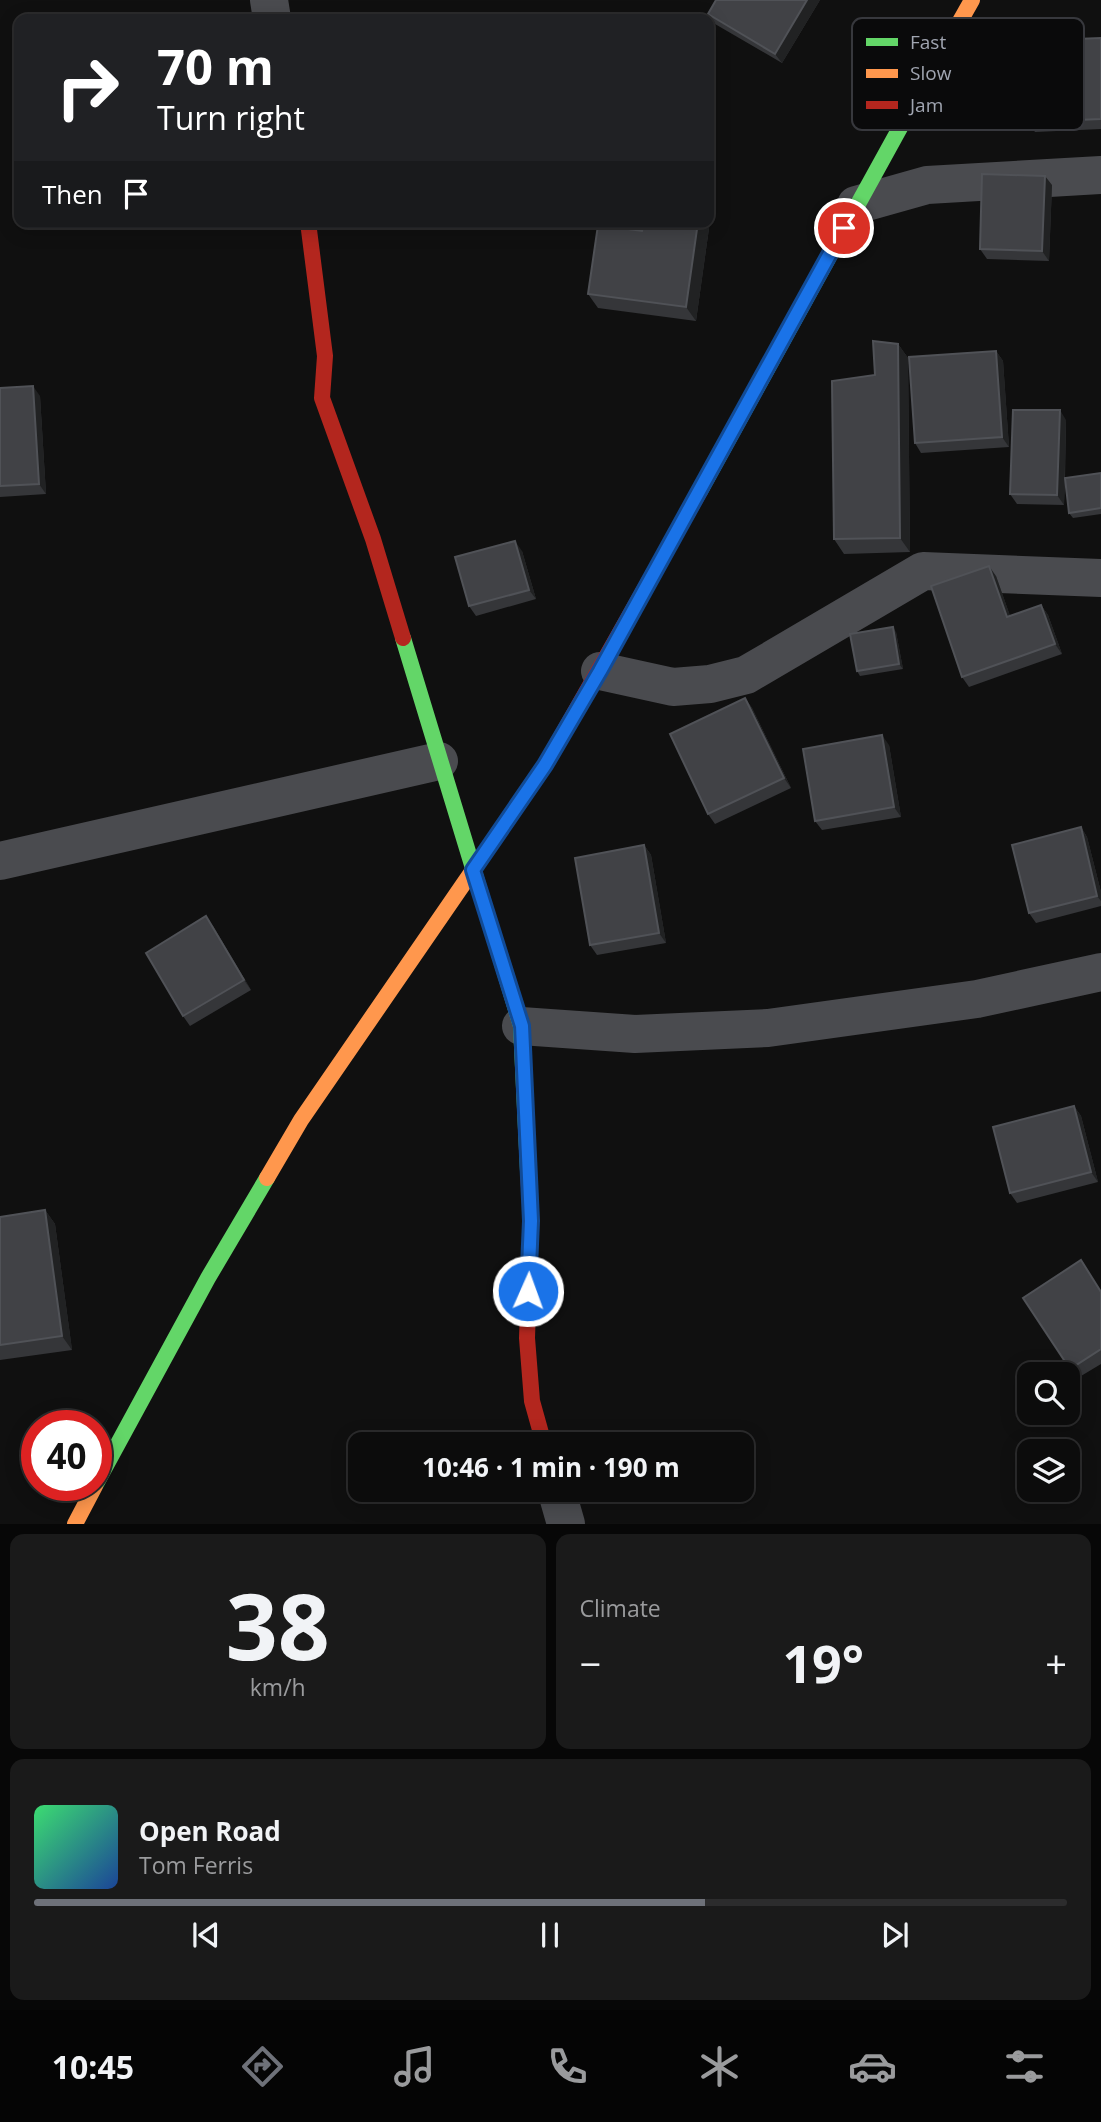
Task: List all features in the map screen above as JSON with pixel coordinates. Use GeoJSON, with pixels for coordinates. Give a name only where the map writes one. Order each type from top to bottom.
{"type":"FeatureCollection","features":[{"type":"Feature","properties":{"kind":"street"},"geometry":{"type":"LineString","coordinates":[[962,18],[972,0]]}},
{"type":"Feature","properties":{"kind":"street"},"geometry":{"type":"LineString","coordinates":[[112,1455],[208,1278],[301,1120],[545,765],[668,551],[898,130]]}},
{"type":"Feature","properties":{"kind":"street"},"geometry":{"type":"LineString","coordinates":[[856,205],[927,185],[1101,175]]}},
{"type":"Feature","properties":{"kind":"street"},"geometry":{"type":"LineString","coordinates":[[309,228],[325,356],[322,374],[323,398],[373,539],[522,1026],[531,1221],[527,1338],[532,1401],[541,1432]]}},
{"type":"Feature","properties":{"kind":"street"},"geometry":{"type":"LineString","coordinates":[[600,671],[681,688],[746,675],[923,571],[1101,578]]}},
{"type":"Feature","properties":{"kind":"street"},"geometry":{"type":"LineString","coordinates":[[0,861],[439,761]]}},
{"type":"Feature","properties":{"kind":"street"},"geometry":{"type":"LineString","coordinates":[[522,1026],[635,1034],[768,1028],[977,999],[1101,972]]}},
{"type":"Feature","properties":{"kind":"street"},"geometry":{"type":"LineString","coordinates":[[75,1524],[87,1501]]}},
{"type":"Feature","properties":{"kind":"street"},"geometry":{"type":"LineString","coordinates":[[560,1502],[566,1524]]}},
{"type":"Feature","properties":{"kind":"building"},"geometry":{"type":"Polygon","coordinates":[[[716,0],[807,0],[775,54],[714,18],[714,14],[708,14],[716,0]]]}},
{"type":"Feature","properties":{"kind":"building"},"geometry":{"type":"Polygon","coordinates":[[[1101,38],[1101,119],[1084,120],[1084,39],[1101,38]]]}},
{"type":"Feature","properties":{"kind":"building"},"geometry":{"type":"Polygon","coordinates":[[[982,174],[1045,176],[1042,251],[980,249],[982,174]]]}},
{"type":"Feature","properties":{"kind":"building"},"geometry":{"type":"Polygon","coordinates":[[[598,228],[642,231],[643,228],[697,228],[686,307],[588,294],[598,228]]]}},
{"type":"Feature","properties":{"kind":"building"},"geometry":{"type":"Polygon","coordinates":[[[873,341],[898,344],[900,538],[834,539],[832,381],[875,375],[873,341]]]}},
{"type":"Feature","properties":{"kind":"building"},"geometry":{"type":"Polygon","coordinates":[[[996,351],[1002,437],[915,443],[909,357],[996,351]]]}},
{"type":"Feature","properties":{"kind":"building"},"geometry":{"type":"Polygon","coordinates":[[[33,386],[39,484],[0,486],[0,388],[33,386]]]}},
{"type":"Feature","properties":{"kind":"building"},"geometry":{"type":"Polygon","coordinates":[[[1013,410],[1060,410],[1057,495],[1010,494],[1013,410]]]}},
{"type":"Feature","properties":{"kind":"building"},"geometry":{"type":"Polygon","coordinates":[[[1101,473],[1101,508],[1069,513],[1065,478],[1101,473]]]}},
{"type":"Feature","properties":{"kind":"building"},"geometry":{"type":"Polygon","coordinates":[[[515,541],[529,590],[469,606],[455,557],[515,541]]]}},
{"type":"Feature","properties":{"kind":"building"},"geometry":{"type":"Polygon","coordinates":[[[989,566],[1007,617],[1041,605],[1055,644],[962,677],[931,586],[989,566]]]}},
{"type":"Feature","properties":{"kind":"building"},"geometry":{"type":"Polygon","coordinates":[[[893,627],[899,664],[857,671],[850,634],[893,627]]]}},
{"type":"Feature","properties":{"kind":"building"},"geometry":{"type":"Polygon","coordinates":[[[745,698],[784,778],[708,814],[670,734],[745,698]]]}},
{"type":"Feature","properties":{"kind":"building"},"geometry":{"type":"Polygon","coordinates":[[[882,735],[894,807],[815,821],[803,749],[882,735]]]}},
{"type":"Feature","properties":{"kind":"building"},"geometry":{"type":"Polygon","coordinates":[[[1081,827],[1097,896],[1029,913],[1012,845],[1081,827]]]}},
{"type":"Feature","properties":{"kind":"building"},"geometry":{"type":"Polygon","coordinates":[[[644,845],[659,933],[590,945],[575,858],[644,845]]]}},
{"type":"Feature","properties":{"kind":"building"},"geometry":{"type":"Polygon","coordinates":[[[206,916],[244,980],[183,1016],[146,953],[206,916]]]}},
{"type":"Feature","properties":{"kind":"building"},"geometry":{"type":"Polygon","coordinates":[[[1074,1106],[1091,1172],[1010,1193],[993,1127],[1074,1106]]]}},
{"type":"Feature","properties":{"kind":"building"},"geometry":{"type":"Polygon","coordinates":[[[45,1210],[62,1336],[0,1345],[0,1217],[45,1210]]]}},
{"type":"Feature","properties":{"kind":"building"},"geometry":{"type":"Polygon","coordinates":[[[1081,1260],[1101,1292],[1101,1349],[1080,1363],[1065,1362],[1023,1298],[1081,1260]]]}},
{"type":"Feature","properties":{"kind":"traffic: fast"},"geometry":{"type":"LineString","coordinates":[[700,491],[899,130]]}},
{"type":"Feature","properties":{"kind":"traffic: fast"},"geometry":{"type":"LineString","coordinates":[[403,638],[521,1026],[528,1171]]}},
{"type":"Feature","properties":{"kind":"traffic: fast"},"geometry":{"type":"LineString","coordinates":[[112,1455],[208,1278],[267,1178]]}},
{"type":"Feature","properties":{"kind":"traffic: slow"},"geometry":{"type":"LineString","coordinates":[[962,18],[972,0]]}},
{"type":"Feature","properties":{"kind":"traffic: slow"},"geometry":{"type":"LineString","coordinates":[[267,1178],[301,1120],[513,812]]}},
{"type":"Feature","properties":{"kind":"traffic: slow"},"geometry":{"type":"LineString","coordinates":[[75,1524],[87,1501]]}},
{"type":"Feature","properties":{"kind":"traffic: jam"},"geometry":{"type":"LineString","coordinates":[[309,228],[325,356],[322,398],[373,539],[403,638]]}},
{"type":"Feature","properties":{"kind":"traffic: jam"},"geometry":{"type":"LineString","coordinates":[[513,812],[545,765],[700,491]]}},
{"type":"Feature","properties":{"kind":"traffic: jam"},"geometry":{"type":"LineString","coordinates":[[528,1171],[531,1221],[527,1338],[532,1401],[541,1432]]}},
{"type":"Feature","properties":{"kind":"route"},"geometry":{"type":"LineString","coordinates":[[528,1291],[531,1221],[522,1026],[473,870],[545,765],[600,671],[844,228]]}}]}
